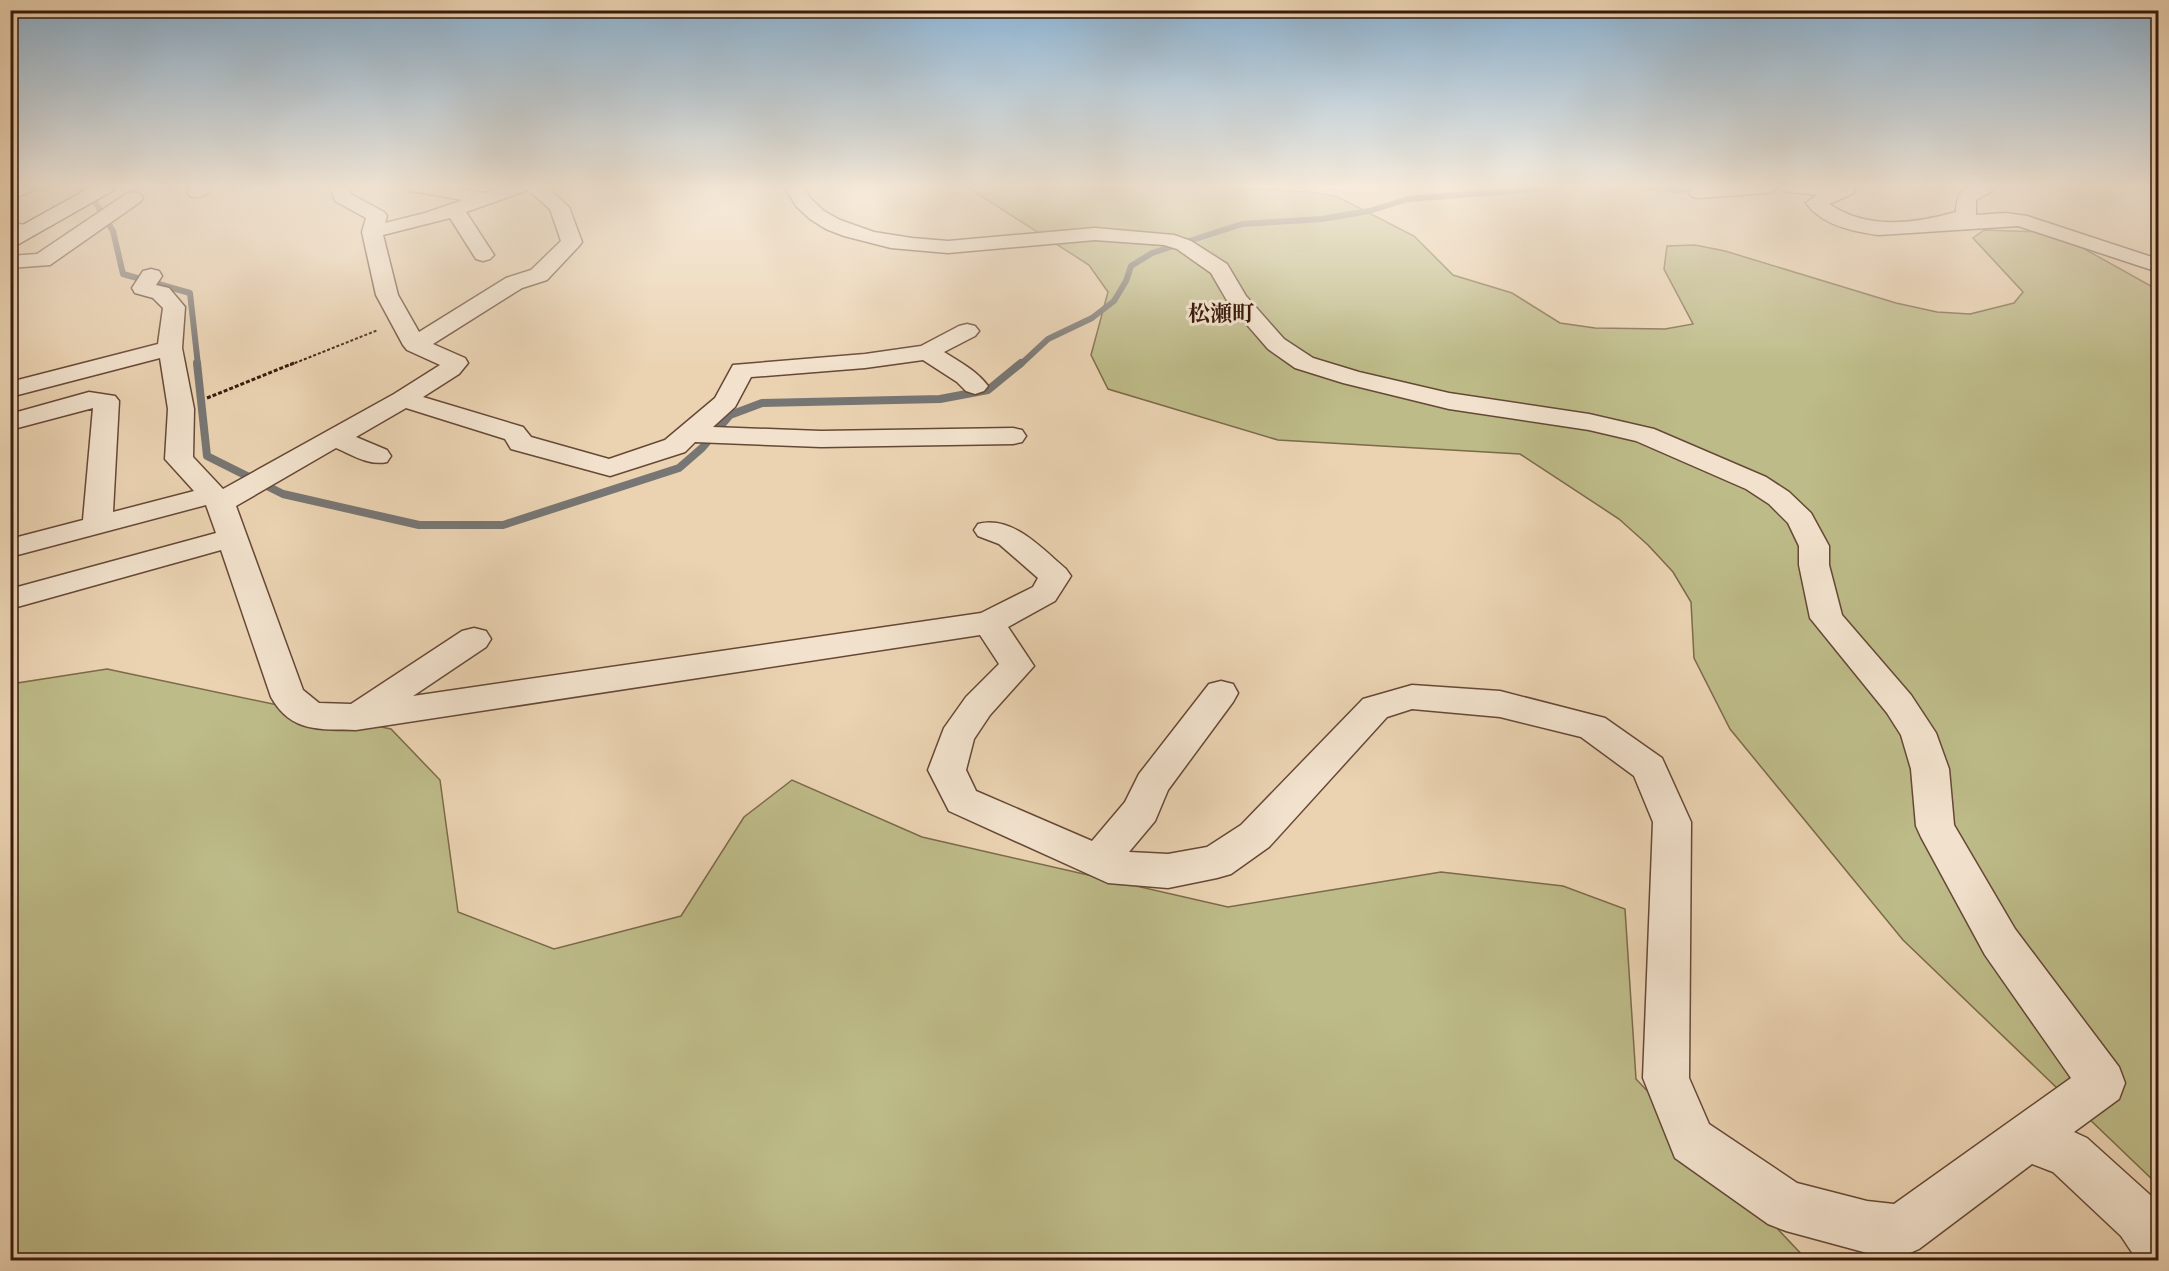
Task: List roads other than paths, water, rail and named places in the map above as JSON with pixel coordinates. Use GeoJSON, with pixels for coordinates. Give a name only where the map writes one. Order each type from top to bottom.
{"type":"FeatureCollection","features":[{"type":"Feature","properties":{"kind":"street"},"geometry":{"type":"LineString","coordinates":[[10,262],[42,260],[62,246]]}},
{"type":"Feature","properties":{"kind":"street"},"geometry":{"type":"LineString","coordinates":[[10,548],[217,499],[335,438],[450,369],[456,363],[415,345],[387,295],[376,246]]}},
{"type":"Feature","properties":{"kind":"street"},"geometry":{"type":"LineString","coordinates":[[478,246],[483,255]]}},
{"type":"Feature","properties":{"kind":"street"},"geometry":{"type":"LineString","coordinates":[[415,345],[514,283],[539,275],[568,246]]}},
{"type":"Feature","properties":{"kind":"street"},"geometry":{"type":"LineString","coordinates":[[932,246],[956,246]]}},
{"type":"Feature","properties":{"kind":"street"},"geometry":{"type":"LineString","coordinates":[[989,623],[1017,666],[978,706],[957,737],[947,770],[962,801],[1108,867],[1168,870],[1218,862],[1255,836],[1376,708],[1412,697],[1500,704],[1592,727],[1649,768],[1672,822],[1666,1078],[1692,1141],[1786,1206],[1867,1227],[1901,1231],[2102,1083],[2000,942],[1935,826],[1930,769],[1918,733],[1899,704],[1826,618],[1814,565],[1814,546],[1801,519],[1779,498],[1755,483],[1645,435],[1589,422],[1449,401],[1352,378],[1304,363],[1276,344],[1237,299],[1219,269],[1186,246]]}},
{"type":"Feature","properties":{"kind":"street"},"geometry":{"type":"LineString","coordinates":[[2099,246],[2158,266]]}},
{"type":"Feature","properties":{"kind":"street"},"geometry":{"type":"LineString","coordinates":[[178,276],[149,278],[143,288],[161,293],[174,307],[170,348],[181,409],[179,459],[217,499],[288,697],[311,716],[356,717],[989,623],[1044,594],[1055,576],[1010,538],[990,530]]}},
{"type":"Feature","properties":{"kind":"street"},"geometry":{"type":"LineString","coordinates":[[403,399],[514,433],[521,443],[610,468],[675,446],[726,402],[742,370],[865,361],[927,352],[967,331]]}},
{"type":"Feature","properties":{"kind":"street"},"geometry":{"type":"LineString","coordinates":[[39,414],[20,387],[170,348]]}},
{"type":"Feature","properties":{"kind":"street"},"geometry":{"type":"LineString","coordinates":[[927,352],[966,377],[975,386]]}},
{"type":"Feature","properties":{"kind":"street"},"geometry":{"type":"LineString","coordinates":[[10,422],[89,400],[106,401],[97,526]]}},
{"type":"Feature","properties":{"kind":"street"},"geometry":{"type":"LineString","coordinates":[[689,434],[821,439],[1013,436]]}},
{"type":"Feature","properties":{"kind":"street"},"geometry":{"type":"LineString","coordinates":[[335,438],[377,456]]}},
{"type":"Feature","properties":{"kind":"street"},"geometry":{"type":"LineString","coordinates":[[10,599],[232,538]]}},
{"type":"Feature","properties":{"kind":"street"},"geometry":{"type":"LineString","coordinates":[[356,717],[474,639]]}},
{"type":"Feature","properties":{"kind":"street"},"geometry":{"type":"LineString","coordinates":[[1098,862],[1141,810],[1152,784],[1221,693]]}},
{"type":"Feature","properties":{"kind":"street"},"geometry":{"type":"LineString","coordinates":[[2026,1137],[2070,1155],[2139,1218],[2158,1246]]}},
{"type":"Feature","properties":{"kind":"waterway"},"geometry":{"type":"LineString","coordinates":[[117,246],[123,274],[190,293],[198,365]]}},
{"type":"Feature","properties":{"kind":"waterway"},"geometry":{"type":"LineString","coordinates":[[1020,365],[1048,339],[1092,318],[1114,301],[1126,281],[1131,266],[1152,253],[1173,246]]}},
{"type":"Feature","properties":{"kind":"waterway"},"geometry":{"type":"LineString","coordinates":[[197,363],[207,456],[283,494],[419,525],[503,525],[679,468],[702,448],[730,415],[762,403],[940,399],[988,390],[1021,363]]}},
{"type":"Feature","properties":{"kind":"district","name":"松瀬町"},"geometry":{"type":"Point","coordinates":[1221,313]}}]}
